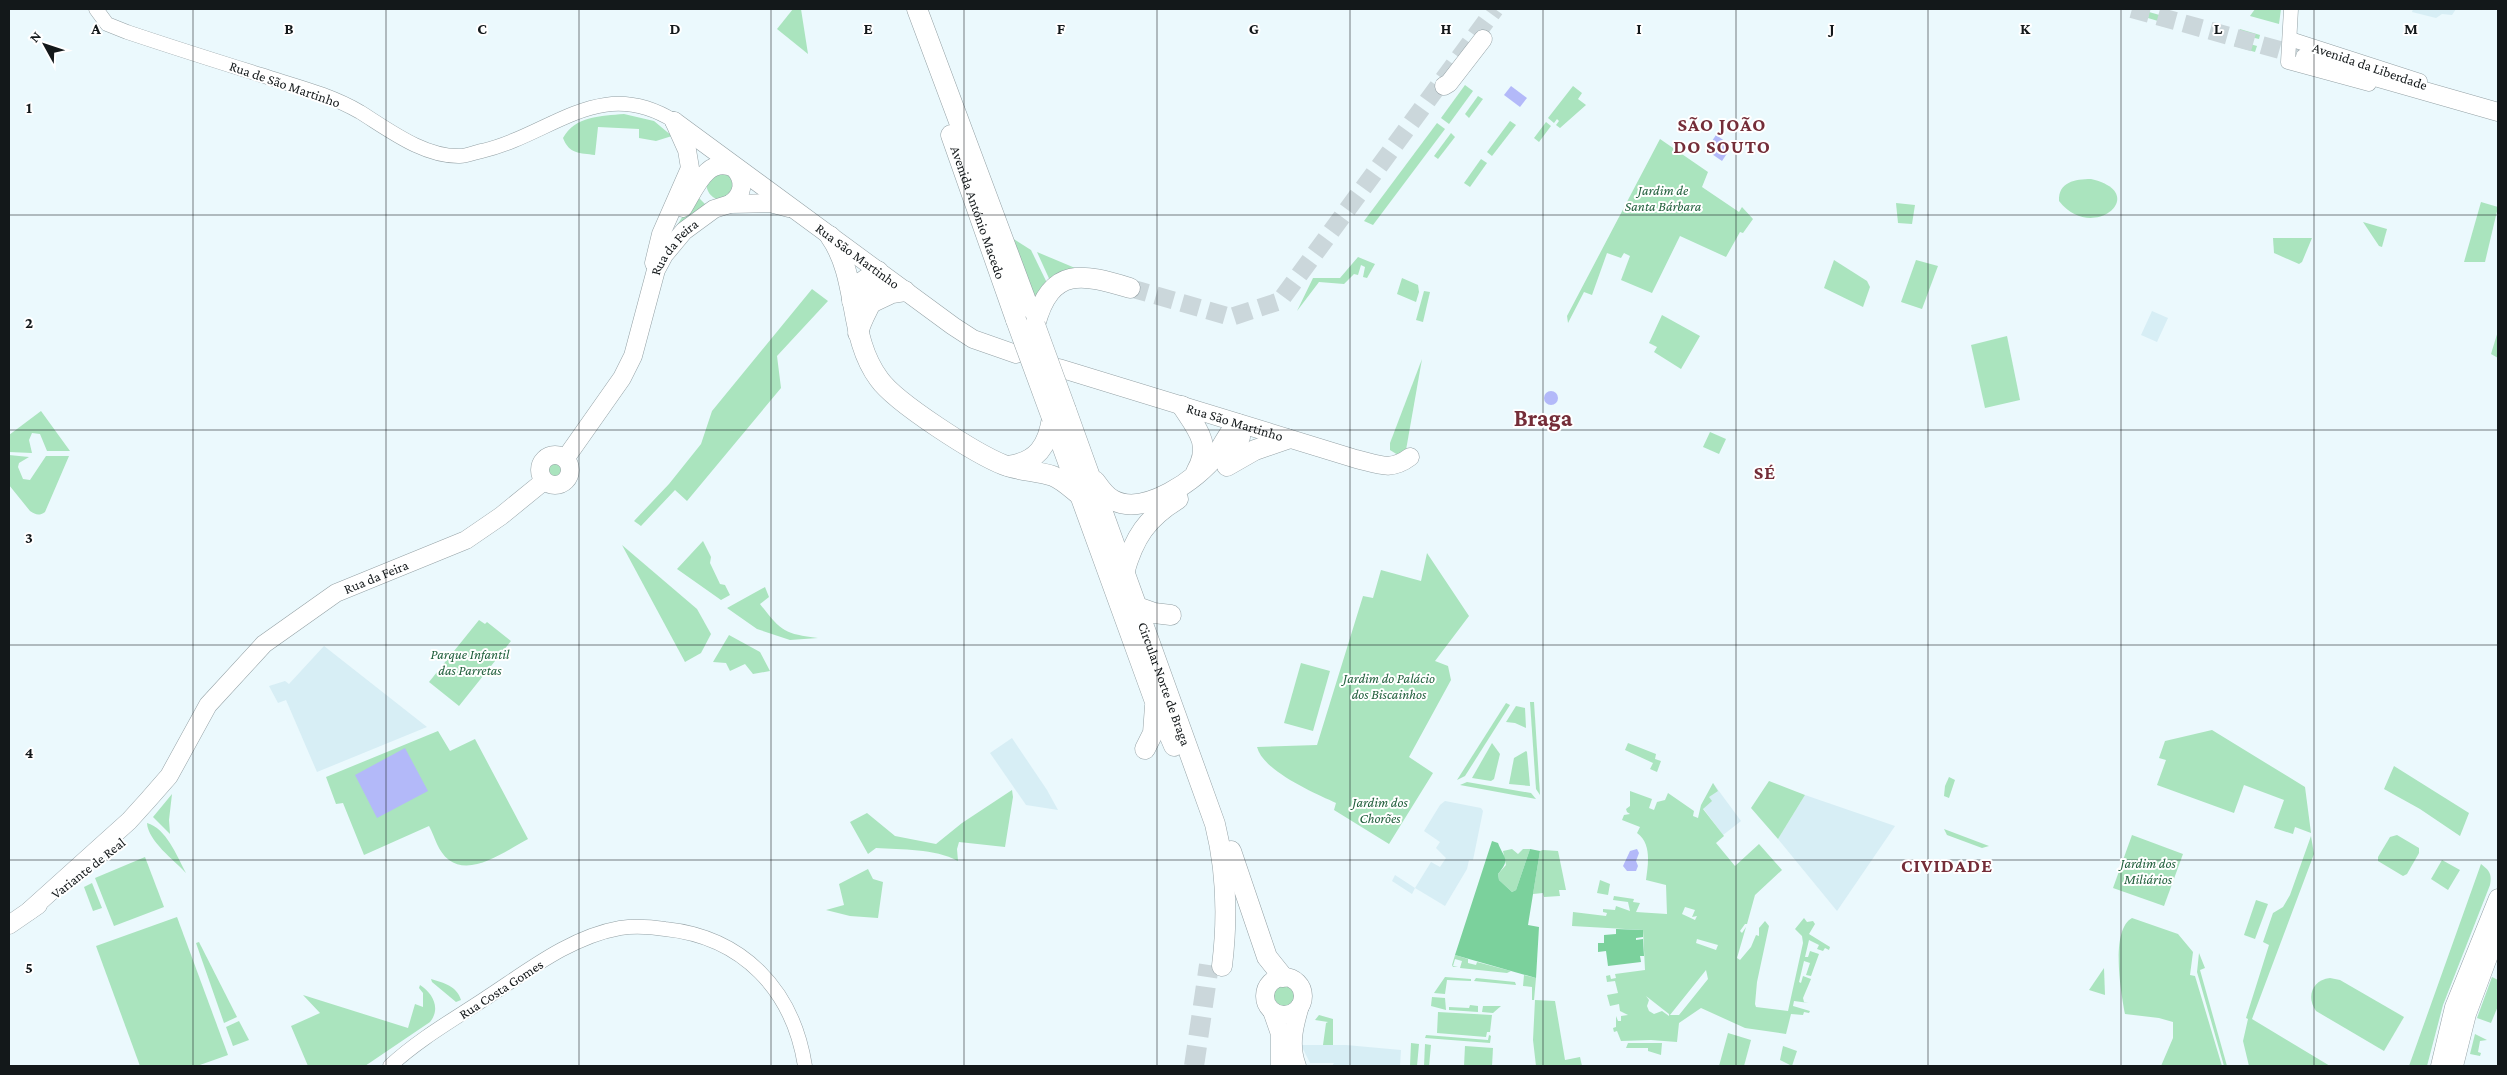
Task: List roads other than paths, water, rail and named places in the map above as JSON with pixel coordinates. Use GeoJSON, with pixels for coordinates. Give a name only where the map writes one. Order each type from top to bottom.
{"type":"FeatureCollection","features":[{"type":"Feature","properties":{"kind":"highway","name":"Avenida António Macedo"},"geometry":{"type":"LineString","coordinates":[[904,9],[982,221],[1016,320],[1059,414]]}},
{"type":"Feature","properties":{"kind":"highway","name":"Avenida António Macedo"},"geometry":{"type":"LineString","coordinates":[[916,9],[1035,325],[1059,414]]}},
{"type":"Feature","properties":{"kind":"highway"},"geometry":{"type":"LineString","coordinates":[[830,236],[845,263],[860,313],[867,360],[887,389],[980,453],[1007,466],[1052,476],[1081,496]]}},
{"type":"Feature","properties":{"kind":"highway"},"geometry":{"type":"LineString","coordinates":[[860,313],[862,282],[878,271]]}},
{"type":"Feature","properties":{"kind":"highway"},"geometry":{"type":"LineString","coordinates":[[1035,325],[1045,300],[1059,284],[1068,280],[1087,276],[1130,288]]}},
{"type":"Feature","properties":{"kind":"highway"},"geometry":{"type":"LineString","coordinates":[[860,313],[892,293],[905,291]]}},
{"type":"Feature","properties":{"kind":"highway"},"geometry":{"type":"LineString","coordinates":[[1182,406],[1204,444],[1203,457],[1194,476]]}},
{"type":"Feature","properties":{"kind":"highway"},"geometry":{"type":"LineString","coordinates":[[1007,466],[1020,464],[1039,453],[1048,439],[1059,414]]}},
{"type":"Feature","properties":{"kind":"highway","name":"Circular Norte de Braga"},"geometry":{"type":"LineString","coordinates":[[1059,414],[1090,475],[1208,801],[1221,847],[1226,878],[1226,927],[1216,965],[1214,910],[1208,849],[1197,808],[1154,699],[1081,496],[1059,414]]}},
{"type":"Feature","properties":{"kind":"highway"},"geometry":{"type":"LineString","coordinates":[[1229,464],[1234,458],[1240,437],[1238,424]]}},
{"type":"Feature","properties":{"kind":"highway"},"geometry":{"type":"LineString","coordinates":[[1090,475],[1107,496],[1120,503],[1147,502],[1165,495],[1194,476],[1216,455],[1229,433],[1238,424]]}},
{"type":"Feature","properties":{"kind":"highway"},"geometry":{"type":"LineString","coordinates":[[1124,573],[1136,539],[1149,520],[1229,464],[1255,450],[1287,439]]}},
{"type":"Feature","properties":{"kind":"highway"},"geometry":{"type":"LineString","coordinates":[[1137,607],[1154,613],[1171,615]]}},
{"type":"Feature","properties":{"kind":"highway"},"geometry":{"type":"LineString","coordinates":[[1145,749],[1155,723],[1154,699]]}},
{"type":"Feature","properties":{"kind":"highway"},"geometry":{"type":"LineString","coordinates":[[1208,801],[1232,856],[1267,957],[1283,977]]}},
{"type":"Feature","properties":{"kind":"main road"},"geometry":{"type":"LineString","coordinates":[[1444,86],[1449,84],[1483,39]]}},
{"type":"Feature","properties":{"kind":"main road","name":"Avenida da Liberdade"},"geometry":{"type":"LineString","coordinates":[[2296,60],[2498,112]]}},
{"type":"Feature","properties":{"kind":"main road","name":"Rua São Martinho"},"geometry":{"type":"LineString","coordinates":[[681,128],[732,169],[770,194],[779,196]]}},
{"type":"Feature","properties":{"kind":"main road","name":"Rua São Martinho"},"geometry":{"type":"LineString","coordinates":[[681,128],[779,196],[830,236],[968,336],[1016,354]]}},
{"type":"Feature","properties":{"kind":"main road"},"geometry":{"type":"LineString","coordinates":[[681,128],[692,149],[704,197],[710,202],[727,205],[740,194],[742,187],[732,169]]}},
{"type":"Feature","properties":{"kind":"main road","name":"Rua da Feira"},"geometry":{"type":"LineString","coordinates":[[647,305],[662,234],[690,168],[681,128]]}},
{"type":"Feature","properties":{"kind":"main road","name":"Rua da Feira"},"geometry":{"type":"LineString","coordinates":[[658,252],[680,212],[701,180],[714,166],[732,169]]}},
{"type":"Feature","properties":{"kind":"main road","name":"Rua da Feira"},"geometry":{"type":"LineString","coordinates":[[136,821],[169,776],[208,705],[264,644],[336,593],[466,540],[501,516],[544,481],[540,470],[543,462],[556,456],[565,459],[622,378],[633,356],[656,270],[664,255],[698,220],[714,209],[727,205],[770,203],[799,212]]}},
{"type":"Feature","properties":{"kind":"main road","name":"Rua São Martinho"},"geometry":{"type":"LineString","coordinates":[[1060,368],[1287,439],[1389,467],[1400,464],[1410,457]]}},
{"type":"Feature","properties":{"kind":"main road","name":"Variante de Real"},"geometry":{"type":"LineString","coordinates":[[9,925],[136,821]]}},
{"type":"Feature","properties":{"kind":"main road"},"geometry":{"type":"LineString","coordinates":[[2440,1066],[2454,1007],[2498,898]]}},
{"type":"Feature","properties":{"kind":"main road"},"geometry":{"type":"LineString","coordinates":[[2454,1066],[2469,1005],[2498,930]]}},
{"type":"Feature","properties":{"kind":"main road"},"geometry":{"type":"LineString","coordinates":[[1280,1066],[1280,1034],[1265,998],[1266,990],[1275,978],[1283,977],[1291,978],[1300,985],[1303,996],[1293,1035],[1292,1048],[1297,1066]]}},
{"type":"Feature","properties":{"kind":"main road"},"geometry":{"type":"LineString","coordinates":[[1272,1011],[1284,1015],[1290,1014],[1300,1006]]}},
{"type":"Feature","properties":{"kind":"street","name":"Rua de São Martinho"},"geometry":{"type":"LineString","coordinates":[[96,9],[107,24],[127,32],[339,100],[406,140],[435,152],[460,156],[495,148],[591,108],[612,102],[637,104],[658,111],[681,128]]}},
{"type":"Feature","properties":{"kind":"street"},"geometry":{"type":"LineString","coordinates":[[2292,9],[2290,39],[2296,60]]}},
{"type":"Feature","properties":{"kind":"street","name":"Avenida da Liberdade"},"geometry":{"type":"LineString","coordinates":[[2290,39],[2427,84],[2448,98]]}},
{"type":"Feature","properties":{"kind":"street","name":"Rua Costa Gomes"},"geometry":{"type":"LineString","coordinates":[[390,1066],[403,1054],[437,1030],[544,961],[586,938],[620,928],[650,927],[697,935],[724,945],[746,959],[778,992],[794,1023],[805,1066]]}},
{"type":"Feature","properties":{"kind":"water"},"geometry":{"type":"Polygon","coordinates":[[[1511,86],[1527,98],[1520,107],[1504,95],[1511,86]]]}},
{"type":"Feature","properties":{"kind":"water"},"geometry":{"type":"Polygon","coordinates":[[[1716,135],[1732,146],[1722,161],[1706,150],[1716,135]]]}},
{"type":"Feature","properties":{"kind":"water"},"geometry":{"type":"Polygon","coordinates":[[[1548,391],[1554,391],[1558,398],[1554,405],[1548,405],[1544,401],[1544,395],[1548,391]]]}},
{"type":"Feature","properties":{"kind":"water"},"geometry":{"type":"Polygon","coordinates":[[[405,748],[428,791],[377,818],[355,775],[405,748]]]}},
{"type":"Feature","properties":{"kind":"water"},"geometry":{"type":"Polygon","coordinates":[[[1637,849],[1639,853],[1636,861],[1638,866],[1636,871],[1627,871],[1623,866],[1630,851],[1637,849]]]}},
{"type":"Feature","properties":{"kind":"tunnel"},"geometry":{"type":"LineString","coordinates":[[1130,288],[1231,317],[1280,301],[1495,9]]}},
{"type":"Feature","properties":{"kind":"tunnel"},"geometry":{"type":"LineString","coordinates":[[2132,9],[2305,57]]}},
{"type":"Feature","properties":{"kind":"tunnel"},"geometry":{"type":"LineString","coordinates":[[1194,1066],[1209,965]]}},
{"type":"Feature","properties":{"kind":"district","name":"SÃO JOÃO DO SOUTO"},"geometry":{"type":"Point","coordinates":[1722,135]}},
{"type":"Feature","properties":{"kind":"district","name":"Braga"},"geometry":{"type":"Point","coordinates":[1543,418]}},
{"type":"Feature","properties":{"kind":"district","name":"SÉ"},"geometry":{"type":"Point","coordinates":[1765,472]}},
{"type":"Feature","properties":{"kind":"district","name":"CIVIDADE"},"geometry":{"type":"Point","coordinates":[1947,865]}},
{"type":"Feature","properties":{"kind":"park label","name":"Jardim de Santa Bárbara"},"geometry":{"type":"Point","coordinates":[1663,198]}},
{"type":"Feature","properties":{"kind":"park label","name":"Parque Infantil das Parretas"},"geometry":{"type":"Point","coordinates":[470,662]}},
{"type":"Feature","properties":{"kind":"park label","name":"Jardim do Palácio dos Biscainhos"},"geometry":{"type":"Point","coordinates":[1389,686]}},
{"type":"Feature","properties":{"kind":"park label","name":"Jardim dos Chorões"},"geometry":{"type":"Point","coordinates":[1380,810]}},
{"type":"Feature","properties":{"kind":"park label","name":"Jardim dos Miliários"},"geometry":{"type":"Point","coordinates":[2148,872]}}]}
